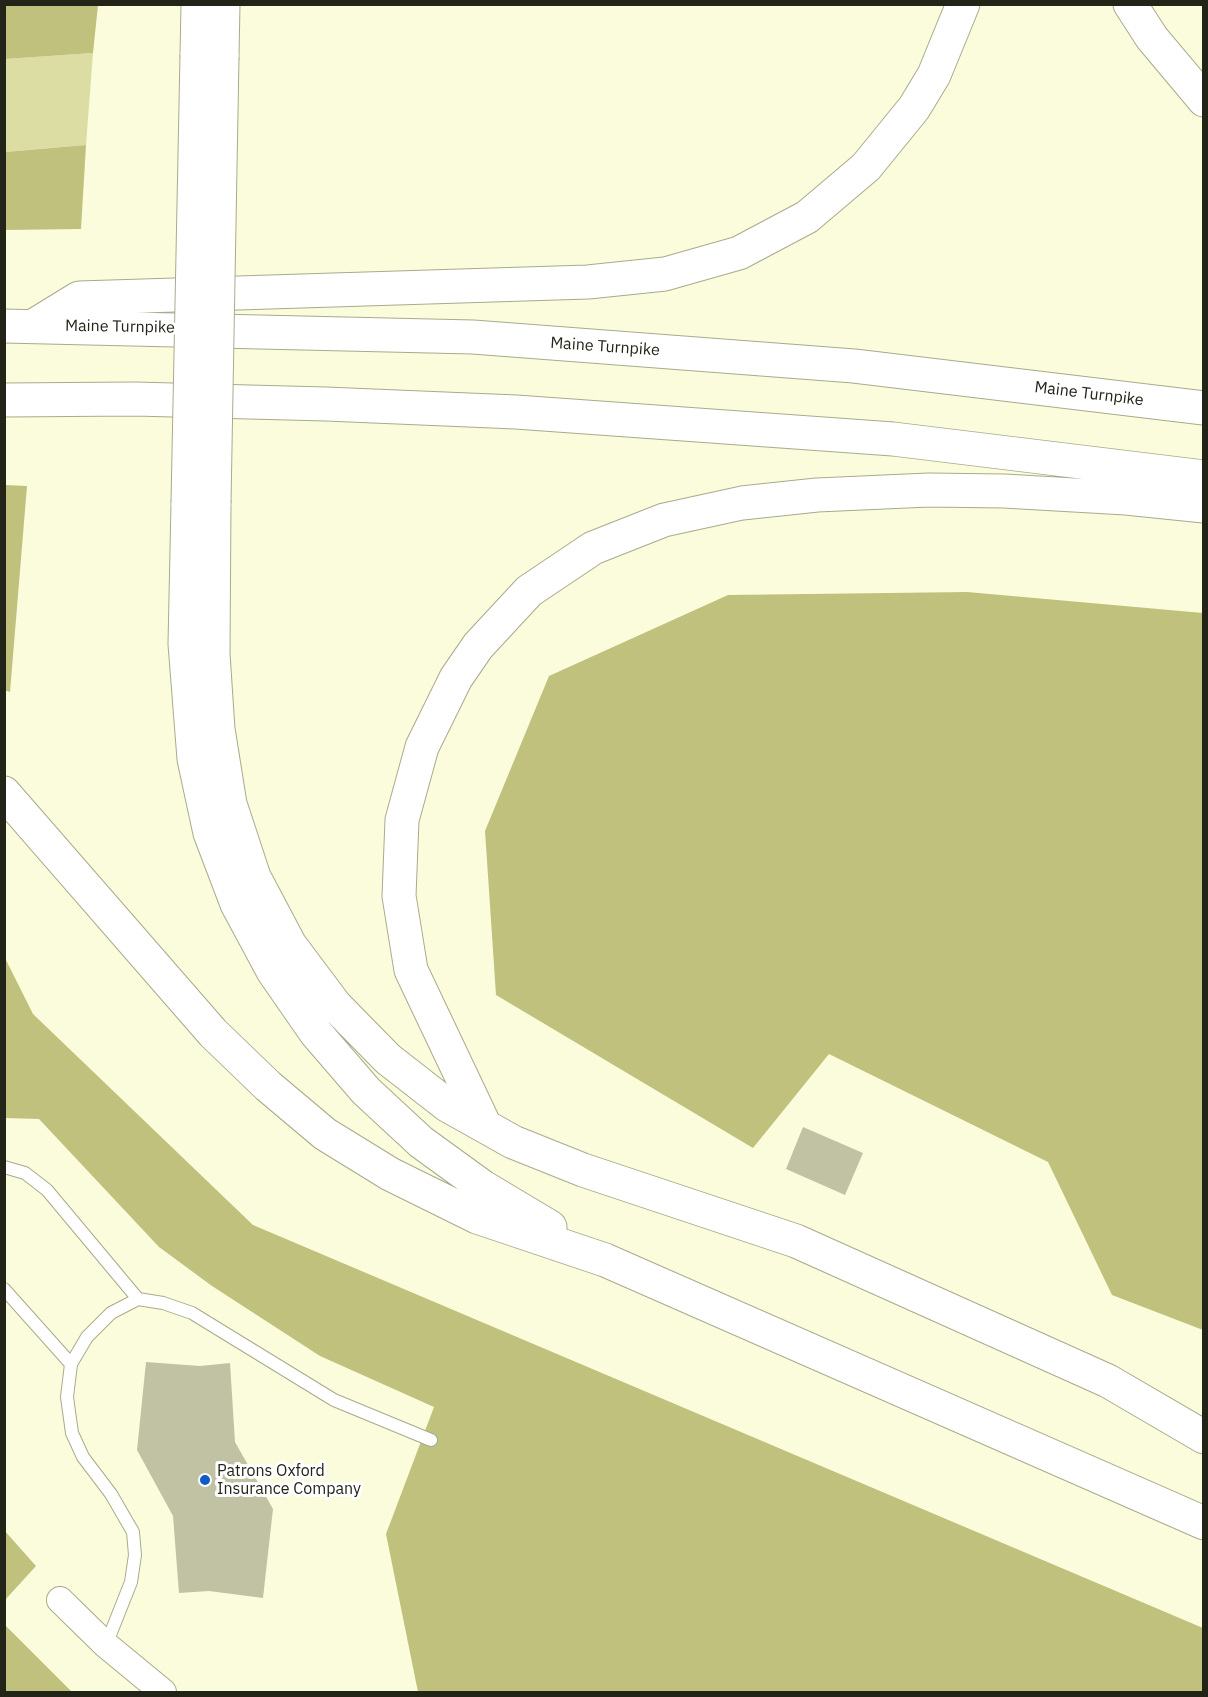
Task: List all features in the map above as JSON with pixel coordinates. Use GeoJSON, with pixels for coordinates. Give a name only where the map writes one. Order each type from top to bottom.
{"type":"FeatureCollection","features":[{"type":"Feature","properties":{"kind":"highway"},"geometry":{"type":"LineString","coordinates":[[198,4],[209,56],[201,503],[185,644],[189,720],[197,777],[210,833],[237,904],[273,971],[316,1033],[366,1091],[421,1142],[483,1187],[605,1260]]}},
{"type":"Feature","properties":{"kind":"highway"},"geometry":{"type":"LineString","coordinates":[[209,56],[223,4]]}},
{"type":"Feature","properties":{"kind":"highway"},"geometry":{"type":"LineString","coordinates":[[20,326],[79,298],[588,282],[665,274],[739,253],[807,217],[866,167],[897,131],[929,83],[963,4]]}},
{"type":"Feature","properties":{"kind":"highway"},"geometry":{"type":"LineString","coordinates":[[1130,4],[1152,38],[1203,100]]}},
{"type":"Feature","properties":{"kind":"highway","name":"Maine Turnpike"},"geometry":{"type":"LineString","coordinates":[[20,326],[473,337],[854,366],[1203,408]]}},
{"type":"Feature","properties":{"kind":"highway"},"geometry":{"type":"LineString","coordinates":[[4,400],[278,402],[516,412],[893,440],[1203,477]]}},
{"type":"Feature","properties":{"kind":"highway"},"geometry":{"type":"LineString","coordinates":[[485,1126],[411,970],[399,896],[402,820],[422,747],[456,678],[478,646],[529,591],[593,548],[664,520],[742,503],[817,495],[939,490],[1126,498],[1203,506]]}},
{"type":"Feature","properties":{"kind":"highway"},"geometry":{"type":"LineString","coordinates":[[201,503],[218,729],[230,804],[254,877],[290,945],[335,1005],[388,1059],[447,1105],[513,1142],[584,1170],[796,1240],[1108,1381],[1203,1437]]}},
{"type":"Feature","properties":{"kind":"highway"},"geometry":{"type":"LineString","coordinates":[[4,793],[213,1033],[268,1086],[325,1134],[390,1174],[477,1216],[605,1260],[1203,1523]]}},
{"type":"Feature","properties":{"kind":"street"},"geometry":{"type":"LineString","coordinates":[[60,1600],[106,1645],[163,1692]]}},
{"type":"Feature","properties":{"kind":"lane"},"geometry":{"type":"LineString","coordinates":[[4,1167],[25,1173],[47,1190],[138,1299]]}},
{"type":"Feature","properties":{"kind":"lane"},"geometry":{"type":"LineString","coordinates":[[4,1289],[71,1364]]}},
{"type":"Feature","properties":{"kind":"lane"},"geometry":{"type":"LineString","coordinates":[[106,1645],[131,1582],[135,1555],[133,1532],[111,1494],[83,1457],[72,1433],[67,1398],[71,1364],[87,1338],[111,1313],[138,1299],[163,1303],[192,1313],[334,1400],[431,1440]]}},
{"type":"Feature","properties":{"kind":"green space"},"geometry":{"type":"Polygon","coordinates":[[[5,4],[98,5],[93,53],[5,59],[5,4]]]}},
{"type":"Feature","properties":{"kind":"green space"},"geometry":{"type":"Polygon","coordinates":[[[93,53],[86,145],[5,152],[5,59],[93,53]]]}},
{"type":"Feature","properties":{"kind":"green space"},"geometry":{"type":"Polygon","coordinates":[[[86,145],[81,229],[5,230],[5,152],[86,145]]]}},
{"type":"Feature","properties":{"kind":"green space"},"geometry":{"type":"Polygon","coordinates":[[[5,485],[27,486],[10,692],[4,690],[5,485]]]}},
{"type":"Feature","properties":{"kind":"green space"},"geometry":{"type":"Polygon","coordinates":[[[967,592],[1203,613],[1203,1330],[1112,1295],[1048,1162],[829,1054],[753,1148],[496,995],[485,831],[549,676],[728,595],[967,592]]]}},
{"type":"Feature","properties":{"kind":"green space"},"geometry":{"type":"Polygon","coordinates":[[[4,956],[33,1014],[253,1225],[1203,1628],[1203,1692],[418,1692],[386,1534],[434,1407],[320,1356],[212,1286],[159,1247],[39,1119],[5,1118],[4,956]]]}},
{"type":"Feature","properties":{"kind":"green space"},"geometry":{"type":"Polygon","coordinates":[[[4,1530],[36,1566],[5,1600],[4,1600],[4,1530]]]}},
{"type":"Feature","properties":{"kind":"green space"},"geometry":{"type":"Polygon","coordinates":[[[5,1625],[72,1692],[5,1692],[5,1625]]]}},
{"type":"Feature","properties":{"kind":"building"},"geometry":{"type":"Polygon","coordinates":[[[803,1127],[863,1153],[845,1195],[786,1169],[803,1127]]]}},
{"type":"Feature","properties":{"kind":"building","name":"Patrons Oxford Insurance Company"},"geometry":{"type":"Polygon","coordinates":[[[146,1362],[200,1366],[230,1363],[235,1442],[273,1509],[263,1598],[209,1591],[179,1593],[173,1516],[137,1450],[146,1362]]]}},
{"type":"Feature","properties":{"kind":"place","name":"Patrons Oxford Insurance Company"},"geometry":{"type":"Point","coordinates":[205,1480]}}]}
